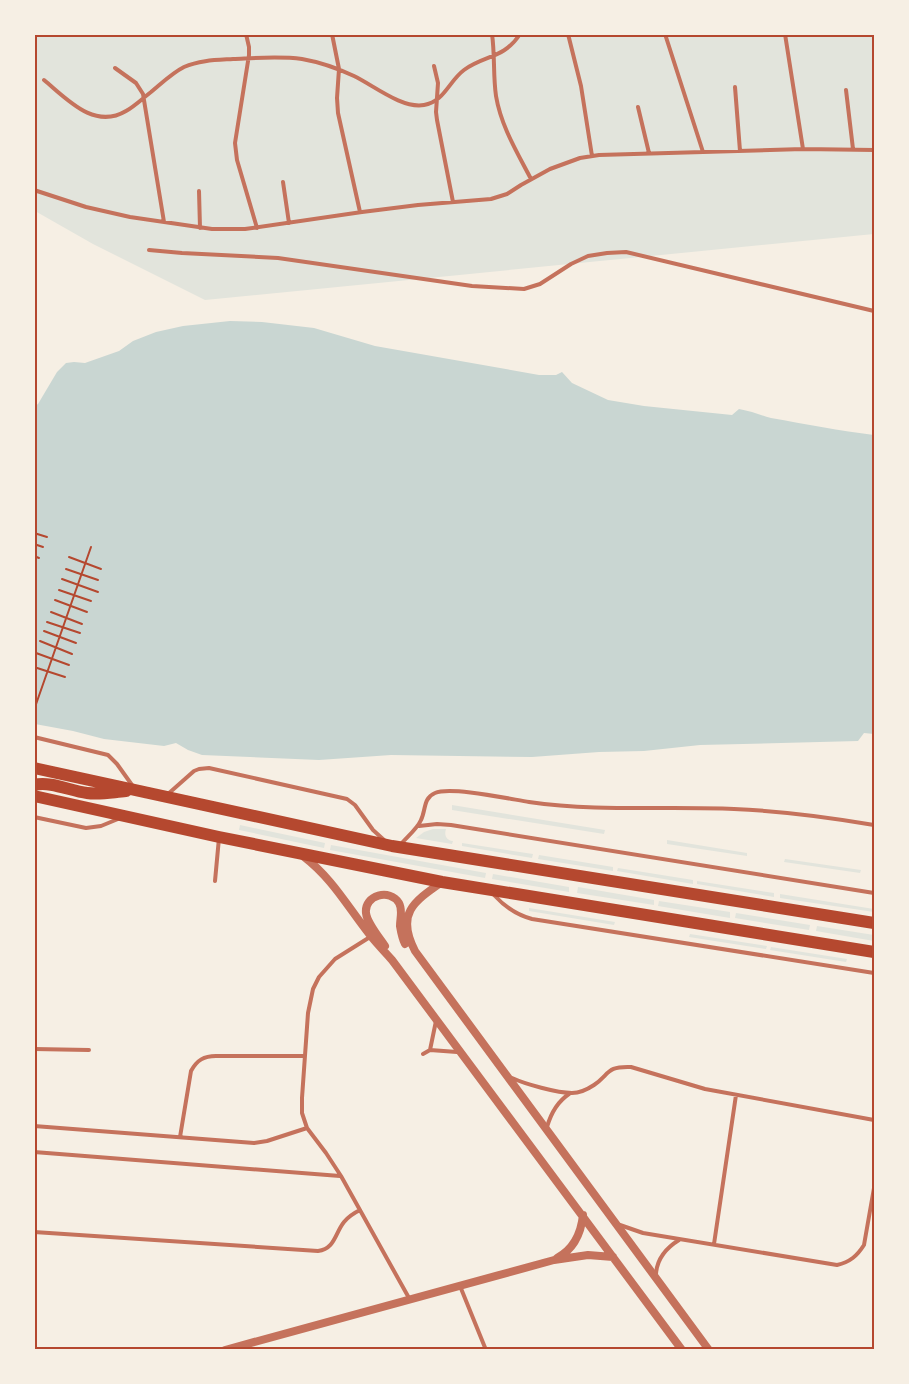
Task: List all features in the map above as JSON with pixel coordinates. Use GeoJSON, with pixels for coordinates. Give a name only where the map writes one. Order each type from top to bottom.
{"type":"FeatureCollection","features":[{"type":"Feature","properties":{"kind":"highway"},"geometry":{"type":"LineString","coordinates":[[34,768],[396,846],[874,923]]}},
{"type":"Feature","properties":{"kind":"highway"},"geometry":{"type":"LineString","coordinates":[[34,785],[44,783],[98,794],[136,790]]}},
{"type":"Feature","properties":{"kind":"highway"},"geometry":{"type":"LineString","coordinates":[[34,796],[219,837],[442,882],[874,952]]}},
{"type":"Feature","properties":{"kind":"street"},"geometry":{"type":"LineString","coordinates":[[301,854],[334,885],[371,936],[392,960],[682,1350]]}},
{"type":"Feature","properties":{"kind":"street"},"geometry":{"type":"LineString","coordinates":[[420,960],[408,934],[407,918],[414,903],[442,882]]}},
{"type":"Feature","properties":{"kind":"street"},"geometry":{"type":"LineString","coordinates":[[392,960],[365,913],[371,899],[380,895],[390,896],[398,901],[401,910],[400,928],[403,940],[410,951],[420,960],[709,1350]]}},
{"type":"Feature","properties":{"kind":"street"},"geometry":{"type":"LineString","coordinates":[[554,1260],[575,1242],[581,1229],[583,1215]]}},
{"type":"Feature","properties":{"kind":"street"},"geometry":{"type":"LineString","coordinates":[[225,1350],[554,1260],[588,1255],[613,1257]]}},
{"type":"Feature","properties":{"kind":"lane"},"geometry":{"type":"LineString","coordinates":[[246,34],[249,47],[248,58],[235,144],[237,160],[257,228]]}},
{"type":"Feature","properties":{"kind":"lane"},"geometry":{"type":"LineString","coordinates":[[332,34],[339,69],[338,113],[360,212]]}},
{"type":"Feature","properties":{"kind":"lane"},"geometry":{"type":"LineString","coordinates":[[492,34],[495,84],[500,113],[505,129],[531,179]]}},
{"type":"Feature","properties":{"kind":"lane"},"geometry":{"type":"LineString","coordinates":[[44,80],[78,109],[105,117],[128,110],[175,72],[186,67],[210,61],[248,58],[304,59],[339,69],[408,104],[422,105],[437,100],[464,70],[506,51],[520,34]]}},
{"type":"Feature","properties":{"kind":"lane"},"geometry":{"type":"LineString","coordinates":[[568,34],[581,86],[592,156]]}},
{"type":"Feature","properties":{"kind":"lane"},"geometry":{"type":"LineString","coordinates":[[665,34],[703,152]]}},
{"type":"Feature","properties":{"kind":"lane"},"geometry":{"type":"LineString","coordinates":[[785,34],[803,149]]}},
{"type":"Feature","properties":{"kind":"lane"},"geometry":{"type":"LineString","coordinates":[[434,66],[438,83],[437,120],[453,202]]}},
{"type":"Feature","properties":{"kind":"lane"},"geometry":{"type":"LineString","coordinates":[[115,68],[136,83],[141,90],[164,222]]}},
{"type":"Feature","properties":{"kind":"lane"},"geometry":{"type":"LineString","coordinates":[[735,87],[740,151]]}},
{"type":"Feature","properties":{"kind":"lane"},"geometry":{"type":"LineString","coordinates":[[846,90],[854,149]]}},
{"type":"Feature","properties":{"kind":"lane"},"geometry":{"type":"LineString","coordinates":[[638,107],[649,153]]}},
{"type":"Feature","properties":{"kind":"lane"},"geometry":{"type":"LineString","coordinates":[[34,190],[108,213],[200,228],[229,230],[257,228],[360,212],[491,199],[507,194],[531,179],[565,163],[592,156],[803,149],[874,150]]}},
{"type":"Feature","properties":{"kind":"lane"},"geometry":{"type":"LineString","coordinates":[[283,182],[289,223]]}},
{"type":"Feature","properties":{"kind":"lane"},"geometry":{"type":"LineString","coordinates":[[199,190],[200,228]]}},
{"type":"Feature","properties":{"kind":"lane"},"geometry":{"type":"LineString","coordinates":[[148,250],[278,258],[472,286],[524,289],[540,284],[588,256],[626,252],[874,311]]}},
{"type":"Feature","properties":{"kind":"lane"},"geometry":{"type":"LineString","coordinates":[[34,737],[108,755],[136,790]]}},
{"type":"Feature","properties":{"kind":"lane"},"geometry":{"type":"LineString","coordinates":[[165,796],[194,771],[204,768],[341,797],[355,805],[373,830],[396,846],[418,826],[427,799],[432,794],[443,791],[475,793],[575,807],[773,811],[874,825]]}},
{"type":"Feature","properties":{"kind":"lane"},"geometry":{"type":"LineString","coordinates":[[34,818],[86,828],[101,826],[124,816]]}},
{"type":"Feature","properties":{"kind":"lane"},"geometry":{"type":"LineString","coordinates":[[418,826],[451,825],[874,893]]}},
{"type":"Feature","properties":{"kind":"lane"},"geometry":{"type":"LineString","coordinates":[[215,881],[219,837]]}},
{"type":"Feature","properties":{"kind":"lane"},"geometry":{"type":"LineString","coordinates":[[489,890],[510,910],[532,919],[874,973]]}},
{"type":"Feature","properties":{"kind":"lane"},"geometry":{"type":"LineString","coordinates":[[371,936],[335,959],[319,977],[313,988],[301,1106],[307,1128],[341,1176],[410,1299]]}},
{"type":"Feature","properties":{"kind":"lane"},"geometry":{"type":"LineString","coordinates":[[430,1050],[436,1018]]}},
{"type":"Feature","properties":{"kind":"lane"},"geometry":{"type":"LineString","coordinates":[[34,1049],[89,1050]]}},
{"type":"Feature","properties":{"kind":"lane"},"geometry":{"type":"LineString","coordinates":[[423,1054],[430,1050],[462,1053]]}},
{"type":"Feature","properties":{"kind":"lane"},"geometry":{"type":"LineString","coordinates":[[180,1137],[191,1071],[201,1059],[208,1056],[305,1056]]}},
{"type":"Feature","properties":{"kind":"lane"},"geometry":{"type":"LineString","coordinates":[[506,1076],[524,1083],[570,1093],[588,1089],[611,1070],[636,1068],[683,1083],[736,1095],[874,1120]]}},
{"type":"Feature","properties":{"kind":"lane"},"geometry":{"type":"LineString","coordinates":[[547,1131],[554,1110],[570,1093]]}},
{"type":"Feature","properties":{"kind":"lane"},"geometry":{"type":"LineString","coordinates":[[714,1244],[736,1095]]}},
{"type":"Feature","properties":{"kind":"lane"},"geometry":{"type":"LineString","coordinates":[[34,1126],[254,1143],[307,1128]]}},
{"type":"Feature","properties":{"kind":"lane"},"geometry":{"type":"LineString","coordinates":[[34,1152],[341,1176]]}},
{"type":"Feature","properties":{"kind":"lane"},"geometry":{"type":"LineString","coordinates":[[614,1221],[643,1233],[837,1265],[853,1258],[864,1245],[874,1188]]}},
{"type":"Feature","properties":{"kind":"lane"},"geometry":{"type":"LineString","coordinates":[[34,1232],[323,1251],[330,1246],[346,1220],[360,1210]]}},
{"type":"Feature","properties":{"kind":"lane"},"geometry":{"type":"LineString","coordinates":[[656,1279],[657,1266],[662,1255],[680,1239]]}},
{"type":"Feature","properties":{"kind":"lane"},"geometry":{"type":"LineString","coordinates":[[460,1286],[486,1350]]}},
{"type":"Feature","properties":{"kind":"path"},"geometry":{"type":"LineString","coordinates":[[34,533],[47,537]]}},
{"type":"Feature","properties":{"kind":"path"},"geometry":{"type":"LineString","coordinates":[[34,544],[43,547]]}},
{"type":"Feature","properties":{"kind":"path"},"geometry":{"type":"LineString","coordinates":[[34,710],[91,547]]}},
{"type":"Feature","properties":{"kind":"path"},"geometry":{"type":"LineString","coordinates":[[34,556],[39,558]]}},
{"type":"Feature","properties":{"kind":"path"},"geometry":{"type":"LineString","coordinates":[[69,557],[101,569]]}},
{"type":"Feature","properties":{"kind":"path"},"geometry":{"type":"LineString","coordinates":[[66,569],[98,579]]}},
{"type":"Feature","properties":{"kind":"path"},"geometry":{"type":"LineString","coordinates":[[62,579],[98,592]]}},
{"type":"Feature","properties":{"kind":"path"},"geometry":{"type":"LineString","coordinates":[[58,590],[91,601]]}},
{"type":"Feature","properties":{"kind":"path"},"geometry":{"type":"LineString","coordinates":[[55,600],[87,612]]}},
{"type":"Feature","properties":{"kind":"path"},"geometry":{"type":"LineString","coordinates":[[51,612],[82,624]]}},
{"type":"Feature","properties":{"kind":"path"},"geometry":{"type":"LineString","coordinates":[[47,622],[80,633]]}},
{"type":"Feature","properties":{"kind":"path"},"geometry":{"type":"LineString","coordinates":[[44,631],[76,643]]}},
{"type":"Feature","properties":{"kind":"path"},"geometry":{"type":"LineString","coordinates":[[40,642],[72,654]]}},
{"type":"Feature","properties":{"kind":"path"},"geometry":{"type":"LineString","coordinates":[[36,653],[69,665]]}},
{"type":"Feature","properties":{"kind":"path"},"geometry":{"type":"LineString","coordinates":[[34,667],[65,677]]}},
{"type":"Feature","properties":{"kind":"shaded area"},"geometry":{"type":"Polygon","coordinates":[[[35,35],[874,35],[874,234],[205,300],[93,244],[35,211],[35,35]]]}},
{"type":"Feature","properties":{"kind":"shaded area"},"geometry":{"type":"Polygon","coordinates":[[[230,321],[314,328],[375,346],[539,375],[556,375],[562,372],[572,383],[608,400],[732,415],[739,409],[771,418],[874,435],[874,734],[864,733],[858,741],[700,745],[644,751],[532,757],[391,755],[319,760],[202,755],[176,743],[164,746],[104,739],[35,724],[35,406],[57,372],[66,363],[85,363],[119,351],[133,341],[156,332],[183,326],[230,321]]]}},
{"type":"Feature","properties":{"kind":"shaded area"},"geometry":{"type":"Polygon","coordinates":[[[452,805],[605,830],[604,834],[452,810],[452,805]]]}},
{"type":"Feature","properties":{"kind":"shaded area"},"geometry":{"type":"Polygon","coordinates":[[[240,825],[325,843],[324,848],[239,830],[240,825]]]}},
{"type":"Feature","properties":{"kind":"shaded area"},"geometry":{"type":"Polygon","coordinates":[[[433,829],[446,829],[446,837],[453,841],[452,844],[416,838],[433,829]]]}},
{"type":"Feature","properties":{"kind":"shaded area"},"geometry":{"type":"Polygon","coordinates":[[[667,840],[747,853],[747,856],[667,844],[667,840]]]}},
{"type":"Feature","properties":{"kind":"shaded area"},"geometry":{"type":"Polygon","coordinates":[[[462,843],[533,854],[532,858],[462,846],[462,843]]]}},
{"type":"Feature","properties":{"kind":"shaded area"},"geometry":{"type":"Polygon","coordinates":[[[331,845],[486,873],[485,878],[330,850],[331,845]]]}},
{"type":"Feature","properties":{"kind":"shaded area"},"geometry":{"type":"Polygon","coordinates":[[[539,855],[613,867],[613,871],[538,859],[539,855]]]}},
{"type":"Feature","properties":{"kind":"shaded area"},"geometry":{"type":"Polygon","coordinates":[[[785,859],[861,870],[860,873],[784,862],[785,859]]]}},
{"type":"Feature","properties":{"kind":"shaded area"},"geometry":{"type":"Polygon","coordinates":[[[618,868],[693,880],[693,884],[617,871],[618,868]]]}},
{"type":"Feature","properties":{"kind":"shaded area"},"geometry":{"type":"Polygon","coordinates":[[[493,874],[569,887],[569,892],[492,879],[493,874]]]}},
{"type":"Feature","properties":{"kind":"shaded area"},"geometry":{"type":"Polygon","coordinates":[[[697,881],[774,893],[774,897],[697,884],[697,881]]]}},
{"type":"Feature","properties":{"kind":"shaded area"},"geometry":{"type":"Polygon","coordinates":[[[578,887],[654,900],[654,905],[577,893],[578,887]]]}},
{"type":"Feature","properties":{"kind":"shaded area"},"geometry":{"type":"Polygon","coordinates":[[[780,894],[874,909],[874,912],[780,898],[780,894]]]}},
{"type":"Feature","properties":{"kind":"shaded area"},"geometry":{"type":"Polygon","coordinates":[[[659,901],[730,912],[730,918],[658,906],[659,901]]]}},
{"type":"Feature","properties":{"kind":"shaded area"},"geometry":{"type":"Polygon","coordinates":[[[529,908],[615,922],[614,925],[529,911],[529,908]]]}},
{"type":"Feature","properties":{"kind":"shaded area"},"geometry":{"type":"Polygon","coordinates":[[[736,913],[810,925],[809,930],[735,918],[736,913]]]}},
{"type":"Feature","properties":{"kind":"shaded area"},"geometry":{"type":"Polygon","coordinates":[[[817,926],[874,935],[874,941],[816,931],[817,926]]]}},
{"type":"Feature","properties":{"kind":"shaded area"},"geometry":{"type":"Polygon","coordinates":[[[690,934],[767,946],[766,949],[689,937],[690,934]]]}},
{"type":"Feature","properties":{"kind":"shaded area"},"geometry":{"type":"Polygon","coordinates":[[[771,947],[847,959],[846,962],[770,950],[771,947]]]}}]}
